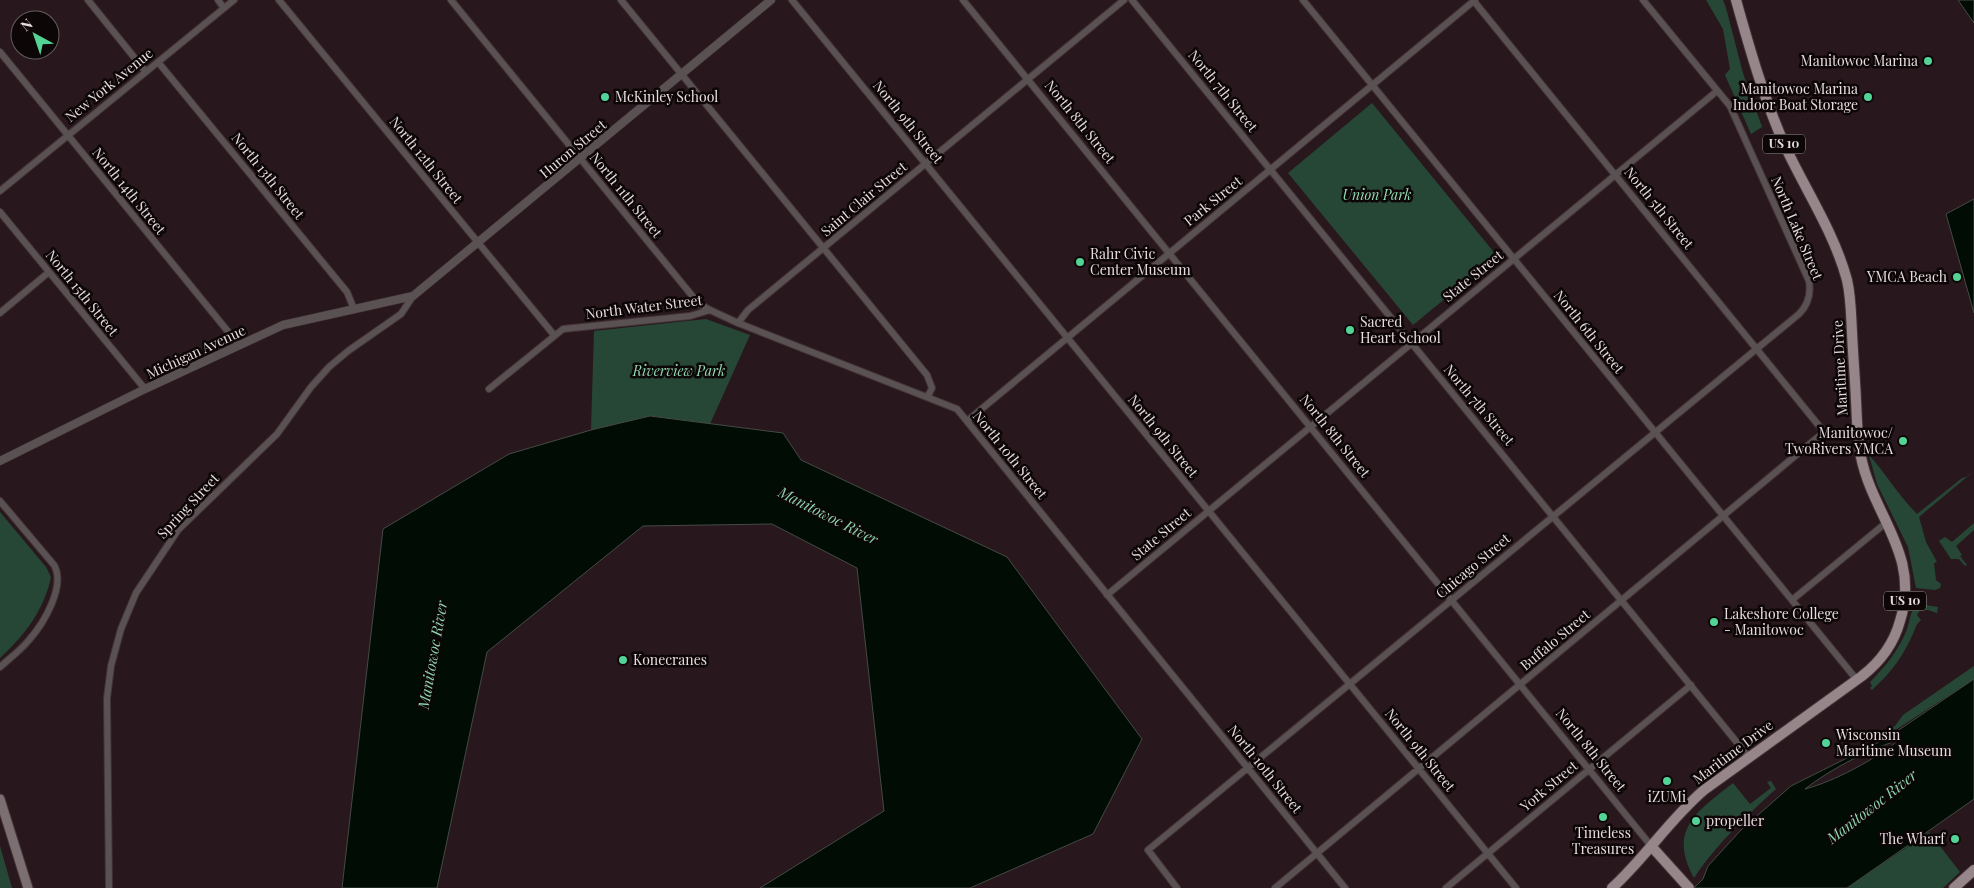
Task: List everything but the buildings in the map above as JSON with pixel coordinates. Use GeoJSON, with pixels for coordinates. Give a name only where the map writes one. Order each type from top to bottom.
{"type":"FeatureCollection","features":[{"type":"Feature","properties":{"kind":"main road","name":"Maritime Drive"},"geometry":{"type":"LineString","coordinates":[[1612,888],[1652,847],[1696,797],[1748,756],[1857,680],[1874,665],[1888,648],[1897,632],[1904,607],[1905,571],[1887,522],[1868,481],[1862,459],[1858,431],[1848,282],[1836,246],[1794,165],[1772,116],[1759,80],[1736,0]]}},
{"type":"Feature","properties":{"kind":"main road"},"geometry":{"type":"LineString","coordinates":[[0,799],[28,888]]}},
{"type":"Feature","properties":{"kind":"main road","name":"North 8th Street"},"geometry":{"type":"LineString","coordinates":[[1652,847],[1689,888]]}},
{"type":"Feature","properties":{"kind":"main road"},"geometry":{"type":"LineString","coordinates":[[1954,888],[1974,870]]}},
{"type":"Feature","properties":{"kind":"street"},"geometry":{"type":"LineString","coordinates":[[88,0],[146,72]]}},
{"type":"Feature","properties":{"kind":"street"},"geometry":{"type":"LineString","coordinates":[[218,0],[224,8]]}},
{"type":"Feature","properties":{"kind":"street","name":"New York Avenue"},"geometry":{"type":"LineString","coordinates":[[0,190],[234,0]]}},
{"type":"Feature","properties":{"kind":"street","name":"North 12th Street"},"geometry":{"type":"LineString","coordinates":[[279,0],[554,335]]}},
{"type":"Feature","properties":{"kind":"street","name":"North 11th Street"},"geometry":{"type":"LineString","coordinates":[[451,0],[698,303],[710,310]]}},
{"type":"Feature","properties":{"kind":"street"},"geometry":{"type":"LineString","coordinates":[[621,0],[928,375],[932,388],[928,396]]}},
{"type":"Feature","properties":{"kind":"street","name":"Huron Street"},"geometry":{"type":"LineString","coordinates":[[413,296],[771,0]]}},
{"type":"Feature","properties":{"kind":"street","name":"North 9th Street"},"geometry":{"type":"LineString","coordinates":[[792,0],[1516,888]]}},
{"type":"Feature","properties":{"kind":"street","name":"North 8th Street"},"geometry":{"type":"LineString","coordinates":[[963,0],[1652,847]]}},
{"type":"Feature","properties":{"kind":"street","name":"Saint Clair Street"},"geometry":{"type":"LineString","coordinates":[[738,323],[748,310],[1124,0]]}},
{"type":"Feature","properties":{"kind":"street","name":"North 7th Street"},"geometry":{"type":"LineString","coordinates":[[1132,0],[1748,756]]}},
{"type":"Feature","properties":{"kind":"street","name":"North 6th Street"},"geometry":{"type":"LineString","coordinates":[[1302,0],[1857,680]]}},
{"type":"Feature","properties":{"kind":"street","name":"Park Street"},"geometry":{"type":"LineString","coordinates":[[967,420],[1474,0]]}},
{"type":"Feature","properties":{"kind":"street","name":"North 5th Street"},"geometry":{"type":"LineString","coordinates":[[1474,0],[1824,432]]}},
{"type":"Feature","properties":{"kind":"street","name":"North Lake Street"},"geometry":{"type":"LineString","coordinates":[[1643,0],[1730,106],[1805,272],[1810,285],[1809,297]]}},
{"type":"Feature","properties":{"kind":"street","name":"North 14th Street"},"geometry":{"type":"LineString","coordinates":[[0,52],[239,345]]}},
{"type":"Feature","properties":{"kind":"street","name":"North 13th Street"},"geometry":{"type":"LineString","coordinates":[[158,62],[347,292],[354,309]]}},
{"type":"Feature","properties":{"kind":"street","name":"State Street"},"geometry":{"type":"LineString","coordinates":[[1107,595],[1717,91]]}},
{"type":"Feature","properties":{"kind":"street","name":"North 15th Street"},"geometry":{"type":"LineString","coordinates":[[0,212],[145,389]]}},
{"type":"Feature","properties":{"kind":"street"},"geometry":{"type":"LineString","coordinates":[[0,313],[49,272]]}},
{"type":"Feature","properties":{"kind":"street","name":"Michigan Avenue"},"geometry":{"type":"LineString","coordinates":[[0,461],[145,389],[283,325],[413,296]]}},
{"type":"Feature","properties":{"kind":"street","name":"Spring Street"},"geometry":{"type":"LineString","coordinates":[[109,888],[107,698],[111,666],[121,629],[136,593],[178,530],[278,434],[311,387],[329,367],[348,351],[401,314],[413,296]]}},
{"type":"Feature","properties":{"kind":"street","name":"Chicago Street"},"geometry":{"type":"LineString","coordinates":[[1176,888],[1148,850],[1799,314],[1809,297]]}},
{"type":"Feature","properties":{"kind":"street","name":"North Water Street"},"geometry":{"type":"LineString","coordinates":[[489,389],[563,329],[690,316],[710,310],[738,323],[928,396]]}},
{"type":"Feature","properties":{"kind":"street","name":"North 10th Street"},"geometry":{"type":"LineString","coordinates":[[928,396],[957,409],[967,420],[1346,888]]}},
{"type":"Feature","properties":{"kind":"street"},"geometry":{"type":"LineString","coordinates":[[1824,432],[1858,431]]}},
{"type":"Feature","properties":{"kind":"street","name":"Buffalo Street"},"geometry":{"type":"LineString","coordinates":[[1275,888],[1824,432]]}},
{"type":"Feature","properties":{"kind":"street"},"geometry":{"type":"LineString","coordinates":[[0,501],[58,573],[57,590],[41,624],[29,640],[0,666]]}},
{"type":"Feature","properties":{"kind":"street"},"geometry":{"type":"LineString","coordinates":[[1792,600],[1887,522]]}},
{"type":"Feature","properties":{"kind":"street","name":"York Street"},"geometry":{"type":"LineString","coordinates":[[1446,888],[1691,685]]}},
{"type":"Feature","properties":{"kind":"green space"},"geometry":{"type":"Polygon","coordinates":[[[1706,0],[1723,0],[1726,8],[1743,73],[1762,127],[1751,134],[1725,75],[1730,69],[1723,29],[1706,0]]]}},
{"type":"Feature","properties":{"kind":"green space","name":"Union Park"},"geometry":{"type":"Polygon","coordinates":[[[1372,103],[1497,256],[1413,325],[1288,173],[1372,103]]]}},
{"type":"Feature","properties":{"kind":"green space","name":"Riverview Park"},"geometry":{"type":"Polygon","coordinates":[[[706,319],[750,335],[710,424],[650,416],[591,430],[594,331],[706,319]]]}},
{"type":"Feature","properties":{"kind":"green space"},"geometry":{"type":"Polygon","coordinates":[[[1869,455],[1917,514],[1962,478],[1974,471],[1919,517],[1926,542],[1937,562],[1934,563],[1936,580],[1941,584],[1940,588],[1935,590],[1916,588],[1908,547],[1877,484],[1869,455]]]}},
{"type":"Feature","properties":{"kind":"green space"},"geometry":{"type":"Polygon","coordinates":[[[0,512],[46,567],[51,577],[44,600],[32,621],[18,640],[0,658],[0,512]]]}},
{"type":"Feature","properties":{"kind":"green space"},"geometry":{"type":"Polygon","coordinates":[[[1974,523],[1974,530],[1956,546],[1962,555],[1960,556],[1967,565],[1965,566],[1959,559],[1951,559],[1939,541],[1945,537],[1952,542],[1974,523]]]}},
{"type":"Feature","properties":{"kind":"green space"},"geometry":{"type":"Polygon","coordinates":[[[1918,604],[1938,607],[1937,613],[1920,610],[1917,615],[1921,620],[1917,624],[1904,652],[1893,668],[1872,690],[1870,682],[1896,651],[1904,637],[1912,612],[1918,604]]]}},
{"type":"Feature","properties":{"kind":"green space"},"geometry":{"type":"Polygon","coordinates":[[[1974,666],[1974,679],[1883,738],[1881,737],[1895,726],[1903,715],[1974,666]]]}},
{"type":"Feature","properties":{"kind":"green space"},"geometry":{"type":"Polygon","coordinates":[[[1771,781],[1776,789],[1743,820],[1702,866],[1694,878],[1686,861],[1684,846],[1685,834],[1698,812],[1733,783],[1750,804],[1771,788],[1767,782],[1771,781]]]}},
{"type":"Feature","properties":{"kind":"green space"},"geometry":{"type":"Polygon","coordinates":[[[1929,832],[1960,872],[1943,888],[1847,888],[1929,832]]]}},
{"type":"Feature","properties":{"kind":"green space"},"geometry":{"type":"Polygon","coordinates":[[[0,846],[12,888],[0,888],[0,846]]]}},
{"type":"Feature","properties":{"kind":"water"},"geometry":{"type":"Polygon","coordinates":[[[1958,0],[1974,0],[1974,23],[1958,0]]]}},
{"type":"Feature","properties":{"kind":"water"},"geometry":{"type":"Polygon","coordinates":[[[1974,199],[1974,313],[1946,214],[1974,199]]]}},
{"type":"Feature","properties":{"kind":"water","name":"Manitowoc River"},"geometry":{"type":"Polygon","coordinates":[[[650,416],[783,433],[801,460],[1007,557],[1142,739],[1093,834],[970,888],[760,888],[884,811],[857,568],[772,524],[643,526],[487,652],[437,888],[342,888],[383,529],[509,454],[591,430],[650,416]]]}},
{"type":"Feature","properties":{"kind":"water","name":"Manitowoc River"},"geometry":{"type":"Polygon","coordinates":[[[1974,679],[1974,799],[1847,888],[1694,888],[1703,879],[1708,866],[1741,830],[1791,786],[1887,738],[1974,679]],[[1899,740],[1850,761],[1805,789],[1841,775],[1867,762],[1899,740]]]}},
{"type":"Feature","properties":{"kind":"place","name":"Manitowoc Marina"},"geometry":{"type":"Point","coordinates":[1928,61]}},
{"type":"Feature","properties":{"kind":"place","name":"McKinley School"},"geometry":{"type":"Point","coordinates":[605,97]}},
{"type":"Feature","properties":{"kind":"place","name":"Manitowoc Marina Indoor Boat Storage"},"geometry":{"type":"Point","coordinates":[1868,97]}},
{"type":"Feature","properties":{"kind":"place","name":"Rahr Civic Center Museum"},"geometry":{"type":"Point","coordinates":[1080,262]}},
{"type":"Feature","properties":{"kind":"place","name":"YMCA Beach"},"geometry":{"type":"Point","coordinates":[1957,277]}},
{"type":"Feature","properties":{"kind":"place","name":"Sacred Heart School"},"geometry":{"type":"Point","coordinates":[1350,330]}},
{"type":"Feature","properties":{"kind":"place","name":"Manitowoc/ TwoRivers YMCA"},"geometry":{"type":"Point","coordinates":[1903,441]}},
{"type":"Feature","properties":{"kind":"place","name":"Lakeshore College - Manitowoc"},"geometry":{"type":"Point","coordinates":[1714,622]}},
{"type":"Feature","properties":{"kind":"place","name":"Konecranes"},"geometry":{"type":"Point","coordinates":[623,660]}},
{"type":"Feature","properties":{"kind":"place","name":"Wisconsin Maritime Museum"},"geometry":{"type":"Point","coordinates":[1826,743]}},
{"type":"Feature","properties":{"kind":"place","name":"iZUMi"},"geometry":{"type":"Point","coordinates":[1667,781]}},
{"type":"Feature","properties":{"kind":"place","name":"Timeless Treasures"},"geometry":{"type":"Point","coordinates":[1603,817]}},
{"type":"Feature","properties":{"kind":"place","name":"propeller"},"geometry":{"type":"Point","coordinates":[1696,821]}},
{"type":"Feature","properties":{"kind":"place","name":"The Wharf"},"geometry":{"type":"Point","coordinates":[1955,839]}}]}
